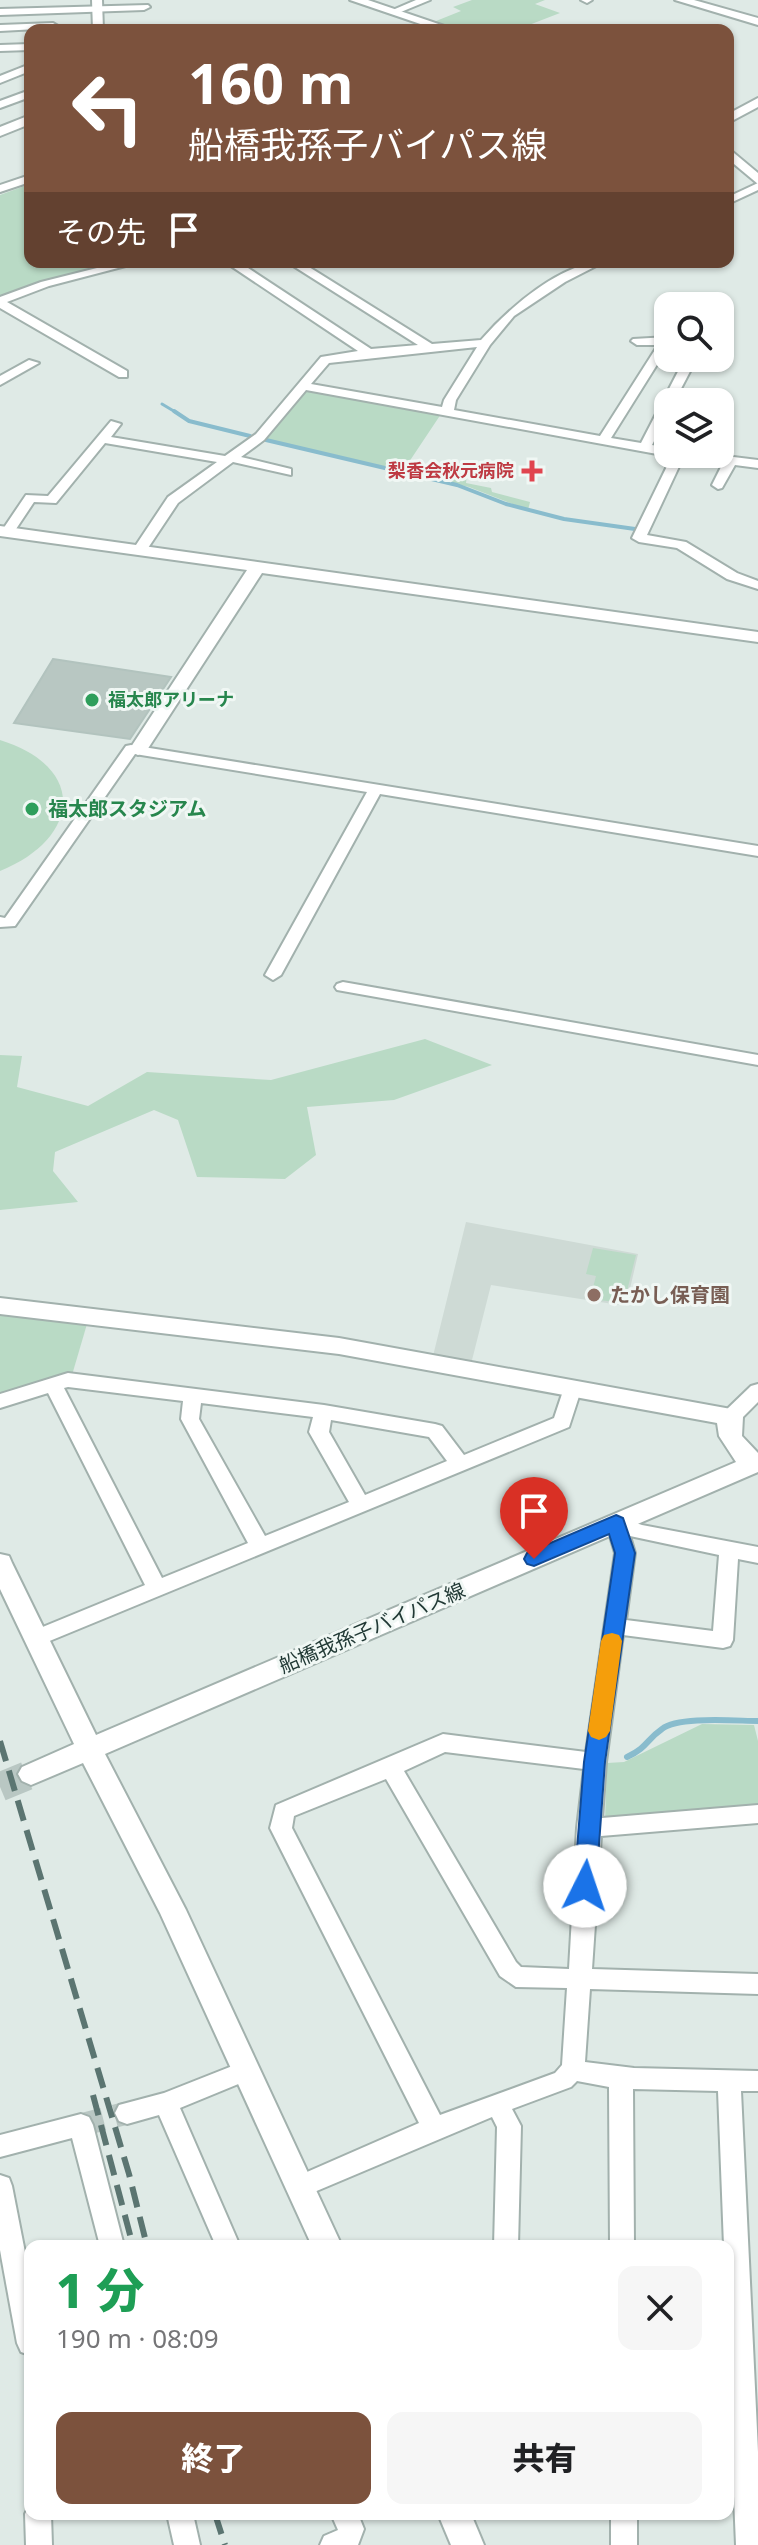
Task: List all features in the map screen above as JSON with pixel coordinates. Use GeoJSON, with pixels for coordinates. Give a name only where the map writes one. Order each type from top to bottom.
{"type":"FeatureCollection","features":[{"type":"Feature","properties":{"kind":"street"},"geometry":{"type":"LineString","coordinates":[[356,0],[431,24]]}},
{"type":"Feature","properties":{"kind":"street"},"geometry":{"type":"LineString","coordinates":[[393,12],[425,0]]}},
{"type":"Feature","properties":{"kind":"street"},"geometry":{"type":"LineString","coordinates":[[681,0],[706,3],[758,22]]}},
{"type":"Feature","properties":{"kind":"street"},"geometry":{"type":"LineString","coordinates":[[97,4],[98,24]]}},
{"type":"Feature","properties":{"kind":"street"},"geometry":{"type":"LineString","coordinates":[[0,12],[52,5],[97,4],[144,8]]}},
{"type":"Feature","properties":{"kind":"street"},"geometry":{"type":"LineString","coordinates":[[0,28],[24,28]]}},
{"type":"Feature","properties":{"kind":"street"},"geometry":{"type":"LineString","coordinates":[[0,48],[24,47]]}},
{"type":"Feature","properties":{"kind":"street"},"geometry":{"type":"LineString","coordinates":[[0,80],[24,70]]}},
{"type":"Feature","properties":{"kind":"street"},"geometry":{"type":"LineString","coordinates":[[0,90],[24,96]]}},
{"type":"Feature","properties":{"kind":"street"},"geometry":{"type":"LineString","coordinates":[[0,105],[24,98]]}},
{"type":"Feature","properties":{"kind":"street"},"geometry":{"type":"LineString","coordinates":[[734,116],[758,102]]}},
{"type":"Feature","properties":{"kind":"street"},"geometry":{"type":"LineString","coordinates":[[0,132],[24,122]]}},
{"type":"Feature","properties":{"kind":"street"},"geometry":{"type":"LineString","coordinates":[[734,158],[758,183],[734,197]]}},
{"type":"Feature","properties":{"kind":"street"},"geometry":{"type":"LineString","coordinates":[[0,189],[24,180]]}},
{"type":"Feature","properties":{"kind":"street"},"geometry":{"type":"LineString","coordinates":[[0,302],[45,284],[110,268]]}},
{"type":"Feature","properties":{"kind":"street"},"geometry":{"type":"LineString","coordinates":[[240,268],[369,353]]}},
{"type":"Feature","properties":{"kind":"street"},"geometry":{"type":"LineString","coordinates":[[303,268],[429,347]]}},
{"type":"Feature","properties":{"kind":"street"},"geometry":{"type":"LineString","coordinates":[[447,414],[450,400],[485,343],[510,314],[587,268]]}},
{"type":"Feature","properties":{"kind":"street"},"geometry":{"type":"LineString","coordinates":[[0,302],[123,374]]}},
{"type":"Feature","properties":{"kind":"street"},"geometry":{"type":"LineString","coordinates":[[637,341],[654,341]]}},
{"type":"Feature","properties":{"kind":"street"},"geometry":{"type":"LineString","coordinates":[[139,551],[173,500],[260,437],[325,360],[485,343]]}},
{"type":"Feature","properties":{"kind":"street"},"geometry":{"type":"LineString","coordinates":[[603,441],[654,361]]}},
{"type":"Feature","properties":{"kind":"street"},"geometry":{"type":"LineString","coordinates":[[0,381],[33,363]]}},
{"type":"Feature","properties":{"kind":"street"},"geometry":{"type":"LineString","coordinates":[[645,447],[684,372]]}},
{"type":"Feature","properties":{"kind":"street"},"geometry":{"type":"LineString","coordinates":[[304,386],[654,449]]}},
{"type":"Feature","properties":{"kind":"street"},"geometry":{"type":"LineString","coordinates":[[4,532],[31,498],[51,500],[115,424]]}},
{"type":"Feature","properties":{"kind":"street"},"geometry":{"type":"LineString","coordinates":[[103,439],[229,459],[287,472]]}},
{"type":"Feature","properties":{"kind":"street"},"geometry":{"type":"LineString","coordinates":[[734,461],[758,464]]}},
{"type":"Feature","properties":{"kind":"street"},"geometry":{"type":"LineString","coordinates":[[672,468],[639,538],[681,545],[732,576],[758,585]]}},
{"type":"Feature","properties":{"kind":"street"},"geometry":{"type":"LineString","coordinates":[[718,485],[727,468]]}},
{"type":"Feature","properties":{"kind":"street"},"geometry":{"type":"LineString","coordinates":[[4,532],[758,637]]}},
{"type":"Feature","properties":{"kind":"street"},"geometry":{"type":"LineString","coordinates":[[138,750],[257,568]]}},
{"type":"Feature","properties":{"kind":"street"},"geometry":{"type":"LineString","coordinates":[[0,922],[9,923],[131,749],[758,851]]}},
{"type":"Feature","properties":{"kind":"street"},"geometry":{"type":"LineString","coordinates":[[273,975],[375,790]]}},
{"type":"Feature","properties":{"kind":"street"},"geometry":{"type":"LineString","coordinates":[[343,987],[758,1060]]}},
{"type":"Feature","properties":{"kind":"street"},"geometry":{"type":"LineString","coordinates":[[0,1306],[339,1346],[731,1417]]}},
{"type":"Feature","properties":{"kind":"street"},"geometry":{"type":"LineString","coordinates":[[0,1401],[68,1380],[193,1394],[435,1431],[460,1464]]}},
{"type":"Feature","properties":{"kind":"street"},"geometry":{"type":"LineString","coordinates":[[53,1385],[157,1588]]}},
{"type":"Feature","properties":{"kind":"street"},"geometry":{"type":"LineString","coordinates":[[35,1639],[562,1422],[573,1387]]}},
{"type":"Feature","properties":{"kind":"street"},"geometry":{"type":"LineString","coordinates":[[755,1463],[729,1434],[727,1425],[731,1417],[758,1391]]}},
{"type":"Feature","properties":{"kind":"street"},"geometry":{"type":"LineString","coordinates":[[193,1394],[190,1419],[260,1546]]}},
{"type":"Feature","properties":{"kind":"street"},"geometry":{"type":"LineString","coordinates":[[324,1412],[319,1432],[361,1505]]}},
{"type":"Feature","properties":{"kind":"street","name":"船橋我孫子バイパス線"},"geometry":{"type":"LineString","coordinates":[[31,1774],[755,1463]]}},
{"type":"Feature","properties":{"kind":"street"},"geometry":{"type":"LineString","coordinates":[[616,1523],[639,1532],[758,1555]]}},
{"type":"Feature","properties":{"kind":"street"},"geometry":{"type":"LineString","coordinates":[[300,2187],[434,2128],[563,2080],[573,2069],[588,1828],[625,1553],[616,1523]]}},
{"type":"Feature","properties":{"kind":"street"},"geometry":{"type":"LineString","coordinates":[[614,1626],[723,1640],[729,1548]]}},
{"type":"Feature","properties":{"kind":"street"},"geometry":{"type":"LineString","coordinates":[[0,1563],[172,1910],[324,2240]]}},
{"type":"Feature","properties":{"kind":"street"},"geometry":{"type":"LineString","coordinates":[[434,2128],[281,1828],[284,1811],[391,1768],[443,1743],[595,1762]]}},
{"type":"Feature","properties":{"kind":"street"},"geometry":{"type":"LineString","coordinates":[[391,1768],[508,1969],[516,1977],[579,1976],[758,1984]]}},
{"type":"Feature","properties":{"kind":"street"},"geometry":{"type":"LineString","coordinates":[[588,1828],[758,1814]]}},
{"type":"Feature","properties":{"kind":"street"},"geometry":{"type":"LineString","coordinates":[[573,2069],[621,2077],[758,2081]]}},
{"type":"Feature","properties":{"kind":"street"},"geometry":{"type":"LineString","coordinates":[[127,2113],[166,2103],[245,2071]]}},
{"type":"Feature","properties":{"kind":"street"},"geometry":{"type":"LineString","coordinates":[[621,2077],[622,2240]]}},
{"type":"Feature","properties":{"kind":"street"},"geometry":{"type":"LineString","coordinates":[[729,2080],[749,2545]]}},
{"type":"Feature","properties":{"kind":"street"},"geometry":{"type":"LineString","coordinates":[[166,2103],[225,2240]]}},
{"type":"Feature","properties":{"kind":"street"},"geometry":{"type":"LineString","coordinates":[[497,2104],[509,2126],[506,2240]]}},
{"type":"Feature","properties":{"kind":"street"},"geometry":{"type":"LineString","coordinates":[[0,2146],[81,2125],[110,2240]]}},
{"type":"Feature","properties":{"kind":"street"},"geometry":{"type":"LineString","coordinates":[[0,2186],[24,2312]]}},
{"type":"Feature","properties":{"kind":"street"},"geometry":{"type":"LineString","coordinates":[[38,2520],[39,2545]]}},
{"type":"Feature","properties":{"kind":"street"},"geometry":{"type":"LineString","coordinates":[[181,2520],[187,2545]]}},
{"type":"Feature","properties":{"kind":"street"},"geometry":{"type":"LineString","coordinates":[[333,2545],[347,2540],[351,2529],[347,2520]]}},
{"type":"Feature","properties":{"kind":"street"},"geometry":{"type":"LineString","coordinates":[[457,2520],[468,2545]]}},
{"type":"Feature","properties":{"kind":"street"},"geometry":{"type":"LineString","coordinates":[[624,2520],[624,2545]]}},
{"type":"Feature","properties":{"kind":"shaded area","name":"たかし保育園"},"geometry":{"type":"Polygon","coordinates":[[[466,1222],[638,1254],[626,1306],[491,1285],[471,1364],[433,1356],[466,1222]]]}},
{"type":"Feature","properties":{"kind":"green space"},"geometry":{"type":"Polygon","coordinates":[[[472,0],[545,0],[535,4],[560,13],[532,24],[431,23],[461,11],[453,7],[472,0]]]}},
{"type":"Feature","properties":{"kind":"green space"},"geometry":{"type":"Polygon","coordinates":[[[24,186],[24,268],[109,268],[0,301],[0,195],[24,186]]]}},
{"type":"Feature","properties":{"kind":"green space"},"geometry":{"type":"Polygon","coordinates":[[[307,389],[441,414],[409,462],[467,475],[466,483],[530,502],[528,510],[469,487],[264,439],[307,389]]]}},
{"type":"Feature","properties":{"kind":"green space","name":"福太郎スタジアム"},"geometry":{"type":"Polygon","coordinates":[[[0,740],[29,752],[49,768],[60,785],[63,804],[58,823],[46,841],[26,857],[0,871],[0,740]]]}},
{"type":"Feature","properties":{"kind":"green space"},"geometry":{"type":"Polygon","coordinates":[[[425,1039],[492,1065],[394,1100],[307,1107],[316,1155],[285,1179],[197,1177],[178,1120],[154,1110],[55,1152],[53,1171],[78,1202],[0,1210],[0,1055],[22,1056],[17,1087],[88,1106],[147,1072],[271,1080],[425,1039]]]}},
{"type":"Feature","properties":{"kind":"green space"},"geometry":{"type":"Polygon","coordinates":[[[593,1248],[636,1255],[624,1303],[590,1299],[596,1276],[586,1274],[593,1248]]]}},
{"type":"Feature","properties":{"kind":"green space"},"geometry":{"type":"Polygon","coordinates":[[[0,1313],[87,1324],[72,1375],[0,1395],[0,1313]]]}},
{"type":"Feature","properties":{"kind":"green space"},"geometry":{"type":"Polygon","coordinates":[[[702,1724],[754,1725],[758,1741],[758,1809],[605,1821],[607,1763],[624,1762],[702,1724]]]}},
{"type":"Feature","properties":{"kind":"building","name":"福太郎アリーナ"},"geometry":{"type":"Polygon","coordinates":[[[53,659],[171,677],[130,739],[14,723],[53,659]]]}},
{"type":"Feature","properties":{"kind":"waterway"},"geometry":{"type":"LineString","coordinates":[[0,192],[10,188]]}},
{"type":"Feature","properties":{"kind":"waterway"},"geometry":{"type":"LineString","coordinates":[[162,404],[177,413]]}},
{"type":"Feature","properties":{"kind":"waterway"},"geometry":{"type":"LineString","coordinates":[[177,413],[189,421],[250,436]]}},
{"type":"Feature","properties":{"kind":"waterway"},"geometry":{"type":"LineString","coordinates":[[266,440],[457,485],[506,504],[564,519],[635,529]]}},
{"type":"Feature","properties":{"kind":"waterway"},"geometry":{"type":"LineString","coordinates":[[627,1757],[670,1725],[708,1720],[758,1721]]}},
{"type":"Feature","properties":{"kind":"tunnel"},"geometry":{"type":"LineString","coordinates":[[0,1787],[31,1774]]}},
{"type":"Feature","properties":{"kind":"tunnel"},"geometry":{"type":"LineString","coordinates":[[81,2125],[127,2113]]}},
{"type":"Feature","properties":{"kind":"railway"},"geometry":{"type":"LineString","coordinates":[[0,1741],[129,2174],[146,2240]]}},
{"type":"Feature","properties":{"kind":"railway"},"geometry":{"type":"LineString","coordinates":[[93,2095],[131,2240]]}},
{"type":"Feature","properties":{"kind":"railway"},"geometry":{"type":"LineString","coordinates":[[217,2520],[225,2545]]}},
{"type":"Feature","properties":{"kind":"slow traffic"},"geometry":{"type":"LineString","coordinates":[[599,1731],[612,1641]]}},
{"type":"Feature","properties":{"kind":"place","name":"梨香会秋元病院"},"geometry":{"type":"Point","coordinates":[532,471]}},
{"type":"Feature","properties":{"kind":"place","name":"福太郎アリーナ"},"geometry":{"type":"Point","coordinates":[92,700]}},
{"type":"Feature","properties":{"kind":"place","name":"福太郎スタジアム"},"geometry":{"type":"Point","coordinates":[32,809]}},
{"type":"Feature","properties":{"kind":"place","name":"たかし保育園"},"geometry":{"type":"Point","coordinates":[594,1295]}},
{"type":"Feature","properties":{"kind":"route"},"geometry":{"type":"LineString","coordinates":[[534,1559],[616,1523],[625,1553],[595,1762],[585,1886]]}}]}
